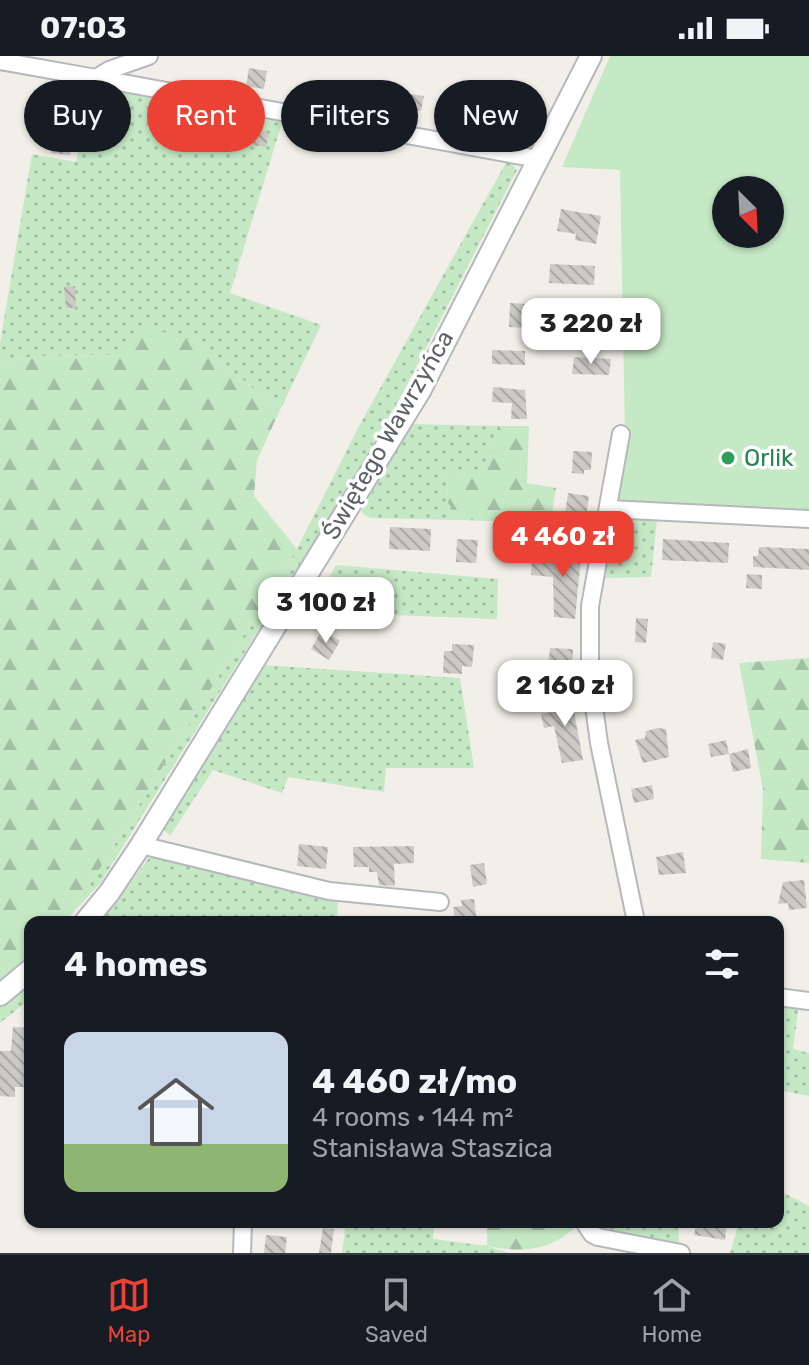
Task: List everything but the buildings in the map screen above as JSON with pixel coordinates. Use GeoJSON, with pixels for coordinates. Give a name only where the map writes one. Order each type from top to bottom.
{"type":"FeatureCollection","features":[{"type":"Feature","properties":{"kind":"street"},"geometry":{"type":"LineString","coordinates":[[96,78],[109,70],[149,56]]}},
{"type":"Feature","properties":{"kind":"street","name":"Świętego Wawrzyńca"},"geometry":{"type":"LineString","coordinates":[[90,916],[141,845],[420,391],[591,56]]}},
{"type":"Feature","properties":{"kind":"street"},"geometry":{"type":"LineString","coordinates":[[0,61],[538,159]]}},
{"type":"Feature","properties":{"kind":"street"},"geometry":{"type":"LineString","coordinates":[[621,434],[590,606],[590,677],[599,743],[635,916]]}},
{"type":"Feature","properties":{"kind":"street"},"geometry":{"type":"LineString","coordinates":[[609,509],[809,519]]}},
{"type":"Feature","properties":{"kind":"street"},"geometry":{"type":"LineString","coordinates":[[141,845],[329,891],[440,902]]}},
{"type":"Feature","properties":{"kind":"street"},"geometry":{"type":"LineString","coordinates":[[0,995],[24,975]]}},
{"type":"Feature","properties":{"kind":"street"},"geometry":{"type":"LineString","coordinates":[[784,998],[809,1001]]}},
{"type":"Feature","properties":{"kind":"street"},"geometry":{"type":"LineString","coordinates":[[242,1253],[243,1228]]}},
{"type":"Feature","properties":{"kind":"street"},"geometry":{"type":"LineString","coordinates":[[588,1228],[598,1237],[681,1253]]}},
{"type":"Feature","properties":{"kind":"green space"},"geometry":{"type":"Polygon","coordinates":[[[610,56],[809,56],[809,519],[609,509],[625,433],[620,170],[562,167],[610,56]]]}},
{"type":"Feature","properties":{"kind":"green space"},"geometry":{"type":"Polygon","coordinates":[[[131,93],[147,96],[147,152],[265,152],[265,116],[281,119],[230,293],[321,325],[280,410],[195,341],[115,355],[35,356],[0,363],[0,343],[32,154],[76,162],[78,152],[131,152],[131,93]]]}},
{"type":"Feature","properties":{"kind":"green space"},"geometry":{"type":"Polygon","coordinates":[[[508,159],[517,170],[403,393],[330,516],[100,883],[71,915],[297,549],[358,428],[508,159]]]}},
{"type":"Feature","properties":{"kind":"green space"},"geometry":{"type":"Polygon","coordinates":[[[145,327],[195,341],[280,410],[257,460],[254,496],[297,549],[71,915],[24,916],[24,963],[0,981],[0,363],[35,356],[115,355],[145,327]]]}},
{"type":"Feature","properties":{"kind":"green space"},"geometry":{"type":"Polygon","coordinates":[[[411,424],[498,426],[485,474],[447,472],[448,503],[461,520],[370,518],[361,512],[411,424]]]}},
{"type":"Feature","properties":{"kind":"green space"},"geometry":{"type":"Polygon","coordinates":[[[498,426],[529,426],[527,483],[556,488],[546,552],[515,553],[514,522],[461,520],[448,503],[447,472],[485,473],[498,426]]]}},
{"type":"Feature","properties":{"kind":"green space"},"geometry":{"type":"Polygon","coordinates":[[[614,516],[657,519],[651,577],[604,578],[614,516]]]}},
{"type":"Feature","properties":{"kind":"green space"},"geometry":{"type":"Polygon","coordinates":[[[336,565],[498,579],[497,619],[311,612],[336,565]]]}},
{"type":"Feature","properties":{"kind":"green space"},"geometry":{"type":"Polygon","coordinates":[[[809,658],[809,863],[761,859],[763,789],[739,663],[809,658]]]}},
{"type":"Feature","properties":{"kind":"green space"},"geometry":{"type":"Polygon","coordinates":[[[262,665],[460,678],[474,768],[386,768],[384,792],[288,777],[282,793],[213,770],[170,836],[161,827],[262,665]]]}},
{"type":"Feature","properties":{"kind":"green space"},"geometry":{"type":"Polygon","coordinates":[[[152,854],[338,901],[337,916],[105,916],[152,854]]]}},
{"type":"Feature","properties":{"kind":"green space"},"geometry":{"type":"Polygon","coordinates":[[[24,987],[24,1004],[0,1023],[0,1005],[24,987]]]}},
{"type":"Feature","properties":{"kind":"green space"},"geometry":{"type":"Polygon","coordinates":[[[784,1002],[799,1004],[793,1049],[809,1053],[809,1096],[784,1091],[784,1002]]]}},
{"type":"Feature","properties":{"kind":"green space"},"geometry":{"type":"Polygon","coordinates":[[[784,1193],[809,1206],[809,1253],[730,1253],[737,1228],[784,1228],[784,1193]]]}},
{"type":"Feature","properties":{"kind":"green space"},"geometry":{"type":"Polygon","coordinates":[[[345,1228],[434,1228],[433,1239],[487,1246],[508,1253],[342,1253],[345,1228]]]}},
{"type":"Feature","properties":{"kind":"green space"},"geometry":{"type":"Polygon","coordinates":[[[487,1228],[574,1228],[558,1240],[537,1248],[487,1246],[487,1228]]]}},
{"type":"Feature","properties":{"kind":"green space"},"geometry":{"type":"Polygon","coordinates":[[[601,1228],[678,1228],[679,1247],[610,1236],[601,1228]]]}},
{"type":"Feature","properties":{"kind":"place","name":"Orlik"},"geometry":{"type":"Point","coordinates":[728,458]}}]}
